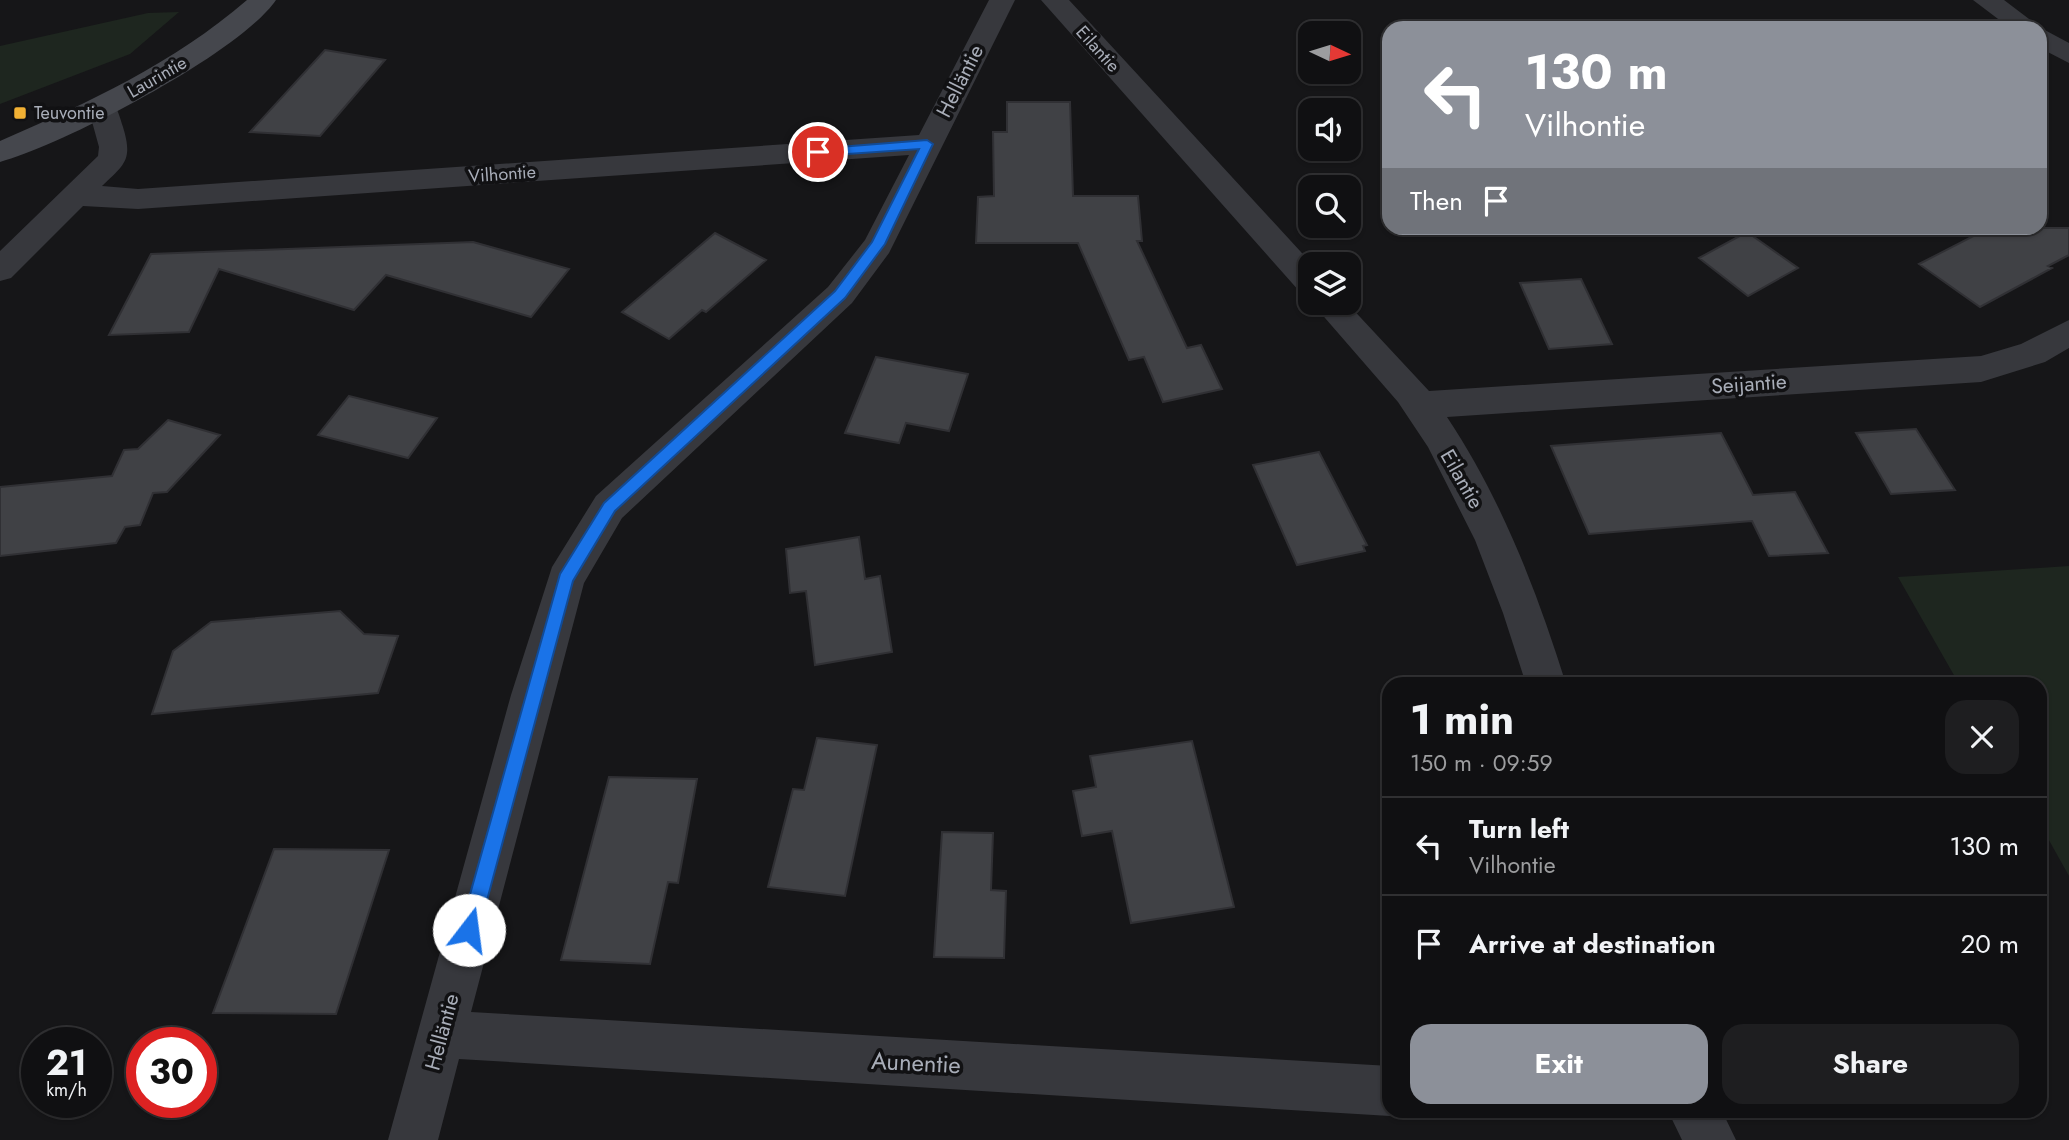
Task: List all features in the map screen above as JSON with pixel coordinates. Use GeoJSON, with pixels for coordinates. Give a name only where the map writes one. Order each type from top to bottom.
{"type":"FeatureCollection","features":[{"type":"Feature","properties":{"kind":"street","name":"Laurintie"},"geometry":{"type":"LineString","coordinates":[[0,152],[156,80],[229,32],[263,0]]}},
{"type":"Feature","properties":{"kind":"street","name":"Helläntie"},"geometry":{"type":"LineString","coordinates":[[413,1140],[531,695],[566,579],[610,507],[840,295],[878,244],[1002,0]]}},
{"type":"Feature","properties":{"kind":"street","name":"Eilantie"},"geometry":{"type":"LineString","coordinates":[[1054,0],[1298,270]]}},
{"type":"Feature","properties":{"kind":"street"},"geometry":{"type":"LineString","coordinates":[[1986,0],[2018,21]]}},
{"type":"Feature","properties":{"kind":"street"},"geometry":{"type":"LineString","coordinates":[[2047,41],[2069,55]]}},
{"type":"Feature","properties":{"kind":"street"},"geometry":{"type":"LineString","coordinates":[[0,270],[112,159],[114,147],[102,107]]}},
{"type":"Feature","properties":{"kind":"street","name":"Vilhontie"},"geometry":{"type":"LineString","coordinates":[[76,195],[138,199],[927,144]]}},
{"type":"Feature","properties":{"kind":"street","name":"Eilantie"},"geometry":{"type":"LineString","coordinates":[[1339,315],[1420,405],[1485,518],[1544,677]]}},
{"type":"Feature","properties":{"kind":"street","name":"Seijantie"},"geometry":{"type":"LineString","coordinates":[[1420,405],[1980,369],[2033,353],[2069,332]]}},
{"type":"Feature","properties":{"kind":"street","name":"Aunentie"},"geometry":{"type":"LineString","coordinates":[[442,1034],[1382,1091]]}},
{"type":"Feature","properties":{"kind":"street"},"geometry":{"type":"LineString","coordinates":[[1697,1118],[1711,1140]]}},
{"type":"Feature","properties":{"kind":"shaded area"},"geometry":{"type":"Polygon","coordinates":[[[179,12],[130,54],[0,104],[0,46],[148,13],[179,12]]]}},
{"type":"Feature","properties":{"kind":"shaded area"},"geometry":{"type":"Polygon","coordinates":[[[2069,566],[2069,876],[2047,837],[2047,677],[1955,677],[1898,577],[2069,566]]]}},
{"type":"Feature","properties":{"kind":"building"},"geometry":{"type":"Polygon","coordinates":[[[325,50],[385,60],[320,136],[250,132],[325,50]]]}},
{"type":"Feature","properties":{"kind":"building"},"geometry":{"type":"Polygon","coordinates":[[[1007,102],[1070,102],[1073,196],[1138,196],[1142,241],[1137,241],[1187,348],[1201,345],[1222,389],[1163,402],[1144,357],[1129,360],[1078,243],[976,243],[978,197],[994,196],[993,132],[1007,132],[1007,102]]]}},
{"type":"Feature","properties":{"kind":"building"},"geometry":{"type":"Polygon","coordinates":[[[2047,228],[2069,228],[2069,255],[2048,266],[2052,268],[1980,307],[1919,264],[1975,235],[2047,235],[2047,228]]]}},
{"type":"Feature","properties":{"kind":"building"},"geometry":{"type":"Polygon","coordinates":[[[715,233],[766,260],[706,312],[702,310],[669,339],[622,312],[715,233]]]}},
{"type":"Feature","properties":{"kind":"building"},"geometry":{"type":"Polygon","coordinates":[[[1741,235],[1751,235],[1798,268],[1748,296],[1699,258],[1741,235]]]}},
{"type":"Feature","properties":{"kind":"building"},"geometry":{"type":"Polygon","coordinates":[[[473,242],[569,269],[531,317],[386,275],[354,310],[219,269],[189,332],[109,335],[151,254],[473,242]]]}},
{"type":"Feature","properties":{"kind":"building"},"geometry":{"type":"Polygon","coordinates":[[[1581,279],[1612,344],[1549,349],[1520,283],[1581,279]]]}},
{"type":"Feature","properties":{"kind":"building"},"geometry":{"type":"Polygon","coordinates":[[[876,357],[968,374],[949,431],[906,423],[899,443],[845,433],[876,357]]]}},
{"type":"Feature","properties":{"kind":"building"},"geometry":{"type":"Polygon","coordinates":[[[349,396],[437,418],[408,458],[318,435],[349,396]]]}},
{"type":"Feature","properties":{"kind":"building"},"geometry":{"type":"Polygon","coordinates":[[[168,420],[220,435],[167,492],[153,493],[140,525],[125,527],[116,543],[0,556],[0,487],[112,476],[124,450],[138,449],[168,420]]]}},
{"type":"Feature","properties":{"kind":"building"},"geometry":{"type":"Polygon","coordinates":[[[1916,429],[1955,490],[1891,494],[1856,433],[1916,429]]]}},
{"type":"Feature","properties":{"kind":"building"},"geometry":{"type":"Polygon","coordinates":[[[1721,433],[1753,495],[1795,492],[1828,553],[1769,556],[1752,521],[1589,534],[1551,446],[1721,433]]]}},
{"type":"Feature","properties":{"kind":"building"},"geometry":{"type":"Polygon","coordinates":[[[1319,452],[1367,545],[1363,546],[1365,551],[1297,565],[1253,465],[1319,452]]]}},
{"type":"Feature","properties":{"kind":"building"},"geometry":{"type":"Polygon","coordinates":[[[859,537],[865,579],[880,576],[892,652],[815,665],[806,591],[790,593],[786,549],[859,537]]]}},
{"type":"Feature","properties":{"kind":"building"},"geometry":{"type":"Polygon","coordinates":[[[340,611],[364,634],[398,636],[378,693],[152,714],[173,651],[211,622],[340,611]]]}},
{"type":"Feature","properties":{"kind":"building"},"geometry":{"type":"Polygon","coordinates":[[[817,738],[877,745],[845,896],[768,887],[793,789],[804,790],[817,738]]]}},
{"type":"Feature","properties":{"kind":"building"},"geometry":{"type":"Polygon","coordinates":[[[1192,741],[1234,907],[1131,923],[1112,831],[1082,836],[1073,791],[1096,787],[1090,756],[1192,741]]]}},
{"type":"Feature","properties":{"kind":"building"},"geometry":{"type":"Polygon","coordinates":[[[609,777],[697,779],[678,883],[668,882],[650,964],[561,960],[609,777]]]}},
{"type":"Feature","properties":{"kind":"building"},"geometry":{"type":"Polygon","coordinates":[[[942,832],[993,833],[991,890],[1006,891],[1004,958],[934,957],[942,832]]]}},
{"type":"Feature","properties":{"kind":"building"},"geometry":{"type":"Polygon","coordinates":[[[274,849],[389,850],[336,1014],[213,1013],[274,849]]]}},
{"type":"Feature","properties":{"kind":"place","name":"Teuvontie"},"geometry":{"type":"Point","coordinates":[20,113]}},
{"type":"Feature","properties":{"kind":"route"},"geometry":{"type":"LineString","coordinates":[[469,930],[531,695],[566,579],[610,507],[840,295],[878,244],[927,144],[818,152]]}}]}
